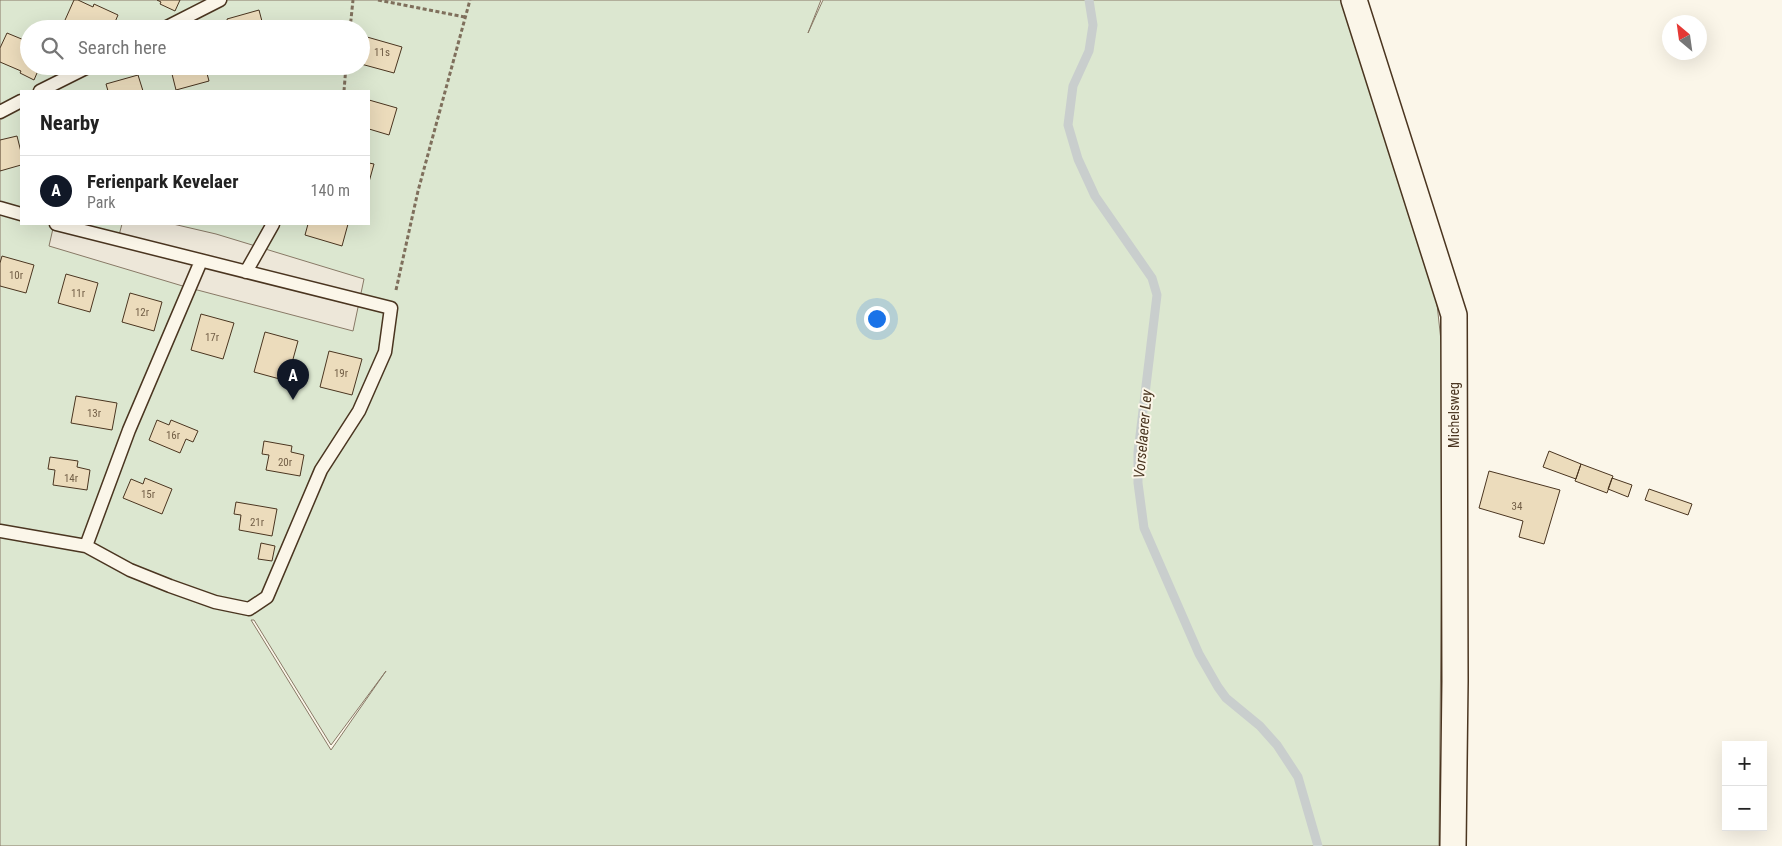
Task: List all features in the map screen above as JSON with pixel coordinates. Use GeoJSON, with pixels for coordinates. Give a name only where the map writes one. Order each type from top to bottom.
{"type":"FeatureCollection","features":[{"type":"Feature","properties":{"kind":"street","name":"Michelsweg"},"geometry":{"type":"LineString","coordinates":[[1354,0],[1454,315],[1452,846]]}},
{"type":"Feature","properties":{"kind":"lane"},"geometry":{"type":"LineString","coordinates":[[181,20],[220,0]]}},
{"type":"Feature","properties":{"kind":"lane"},"geometry":{"type":"LineString","coordinates":[[42,90],[72,75]]}},
{"type":"Feature","properties":{"kind":"lane"},"geometry":{"type":"LineString","coordinates":[[0,112],[20,102]]}},
{"type":"Feature","properties":{"kind":"lane"},"geometry":{"type":"LineString","coordinates":[[1,211],[20,214]]}},
{"type":"Feature","properties":{"kind":"lane"},"geometry":{"type":"LineString","coordinates":[[0,531],[86,546],[130,570],[215,602],[250,608],[267,597],[321,470],[359,411],[385,352],[391,308],[60,225]]}},
{"type":"Feature","properties":{"kind":"lane"},"geometry":{"type":"LineString","coordinates":[[246,272],[273,225]]}},
{"type":"Feature","properties":{"kind":"lane"},"geometry":{"type":"LineString","coordinates":[[86,546],[129,430],[202,261]]}},
{"type":"Feature","properties":{"kind":"path"},"geometry":{"type":"LineString","coordinates":[[351,20],[353,0]]}},
{"type":"Feature","properties":{"kind":"path"},"geometry":{"type":"LineString","coordinates":[[378,0],[465,17]]}},
{"type":"Feature","properties":{"kind":"path"},"geometry":{"type":"LineString","coordinates":[[391,308],[418,191],[470,0]]}},
{"type":"Feature","properties":{"kind":"path"},"geometry":{"type":"LineString","coordinates":[[344,90],[345,75]]}},
{"type":"Feature","properties":{"kind":"green space"},"geometry":{"type":"Polygon","coordinates":[[[0,0],[821,0],[808,33],[823,0],[1356,0],[1437,304],[1442,350],[1439,846],[0,846],[0,0]],[[251,620],[331,750],[386,671],[331,745],[254,620],[251,620]]]}},
{"type":"Feature","properties":{"kind":"shaded area"},"geometry":{"type":"Polygon","coordinates":[[[54,225],[118,239],[122,225],[177,225],[216,234],[364,279],[353,331],[186,287],[49,246],[54,225]]]}},
{"type":"Feature","properties":{"kind":"building"},"geometry":{"type":"Polygon","coordinates":[[[74,0],[93,7],[94,4],[118,15],[116,20],[65,20],[74,0]]]}},
{"type":"Feature","properties":{"kind":"building"},"geometry":{"type":"Polygon","coordinates":[[[157,0],[180,0],[175,11],[160,4],[161,2],[157,0]]]}},
{"type":"Feature","properties":{"kind":"building"},"geometry":{"type":"Polygon","coordinates":[[[259,10],[262,20],[227,20],[259,10]]]}},
{"type":"Feature","properties":{"kind":"building"},"geometry":{"type":"Polygon","coordinates":[[[7,33],[20,38],[20,71],[0,62],[0,48],[7,33]]]}},
{"type":"Feature","properties":{"kind":"building"},"geometry":{"type":"Polygon","coordinates":[[[370,38],[402,47],[394,73],[370,66],[370,38]]]}},
{"type":"Feature","properties":{"kind":"building"},"geometry":{"type":"Polygon","coordinates":[[[24,75],[36,75],[34,80],[24,75]]]}},
{"type":"Feature","properties":{"kind":"building"},"geometry":{"type":"Polygon","coordinates":[[[138,75],[143,90],[108,90],[106,84],[138,75]]]}},
{"type":"Feature","properties":{"kind":"building"},"geometry":{"type":"Polygon","coordinates":[[[172,75],[207,75],[209,81],[176,90],[172,75]]]}},
{"type":"Feature","properties":{"kind":"building"},"geometry":{"type":"Polygon","coordinates":[[[370,100],[397,108],[389,135],[370,129],[370,100]]]}},
{"type":"Feature","properties":{"kind":"building"},"geometry":{"type":"Polygon","coordinates":[[[17,136],[20,148],[20,165],[0,171],[0,140],[17,136]]]}},
{"type":"Feature","properties":{"kind":"building"},"geometry":{"type":"Polygon","coordinates":[[[370,163],[374,164],[370,178],[370,163]]]}},
{"type":"Feature","properties":{"kind":"building"},"geometry":{"type":"Polygon","coordinates":[[[308,225],[348,225],[342,246],[305,235],[308,225]]]}},
{"type":"Feature","properties":{"kind":"building"},"geometry":{"type":"Polygon","coordinates":[[[2,256],[34,265],[26,293],[0,286],[0,263],[2,256]]]}},
{"type":"Feature","properties":{"kind":"building"},"geometry":{"type":"Polygon","coordinates":[[[66,274],[98,283],[90,312],[58,303],[66,274]]]}},
{"type":"Feature","properties":{"kind":"building"},"geometry":{"type":"Polygon","coordinates":[[[130,293],[162,302],[154,331],[122,322],[130,293]]]}},
{"type":"Feature","properties":{"kind":"building"},"geometry":{"type":"Polygon","coordinates":[[[201,314],[234,323],[223,359],[191,350],[201,314]]]}},
{"type":"Feature","properties":{"kind":"building"},"geometry":{"type":"Polygon","coordinates":[[[265,332],[298,341],[287,381],[254,372],[265,332]]]}},
{"type":"Feature","properties":{"kind":"building"},"geometry":{"type":"Polygon","coordinates":[[[329,351],[362,359],[352,395],[320,387],[329,351]]]}},
{"type":"Feature","properties":{"kind":"building"},"geometry":{"type":"Polygon","coordinates":[[[76,396],[117,403],[112,430],[71,423],[76,396]]]}},
{"type":"Feature","properties":{"kind":"building"},"geometry":{"type":"Polygon","coordinates":[[[157,420],[169,425],[171,420],[198,431],[193,442],[186,439],[180,453],[149,440],[157,420]]]}},
{"type":"Feature","properties":{"kind":"building"},"geometry":{"type":"Polygon","coordinates":[[[264,441],[292,446],[291,452],[304,455],[300,476],[266,470],[269,455],[262,454],[264,441]]]}},
{"type":"Feature","properties":{"kind":"building"},"geometry":{"type":"Polygon","coordinates":[[[1549,451],[1581,464],[1576,479],[1543,467],[1549,451]]]}},
{"type":"Feature","properties":{"kind":"building"},"geometry":{"type":"Polygon","coordinates":[[[50,457],[78,461],[77,467],[90,470],[87,490],[53,485],[55,470],[48,469],[50,457]]]}},
{"type":"Feature","properties":{"kind":"building"},"geometry":{"type":"Polygon","coordinates":[[[1581,464],[1613,476],[1607,493],[1575,481],[1581,464]]]}},
{"type":"Feature","properties":{"kind":"building"},"geometry":{"type":"Polygon","coordinates":[[[1489,471],[1560,490],[1544,544],[1519,537],[1523,521],[1479,508],[1489,471]]]}},
{"type":"Feature","properties":{"kind":"building"},"geometry":{"type":"Polygon","coordinates":[[[145,478],[172,489],[162,514],[123,498],[131,479],[143,484],[145,478]]]}},
{"type":"Feature","properties":{"kind":"building"},"geometry":{"type":"Polygon","coordinates":[[[1612,478],[1632,485],[1628,497],[1608,489],[1612,478]]]}},
{"type":"Feature","properties":{"kind":"building"},"geometry":{"type":"Polygon","coordinates":[[[1649,489],[1692,504],[1688,515],[1645,500],[1649,489]]]}},
{"type":"Feature","properties":{"kind":"building"},"geometry":{"type":"Polygon","coordinates":[[[236,502],[277,509],[272,536],[239,530],[241,515],[234,514],[236,502]]]}},
{"type":"Feature","properties":{"kind":"building"},"geometry":{"type":"Polygon","coordinates":[[[261,543],[275,546],[272,561],[258,559],[261,543]]]}},
{"type":"Feature","properties":{"kind":"waterway","name":"Vorselaerer Ley"},"geometry":{"type":"LineString","coordinates":[[1089,0],[1093,25],[1089,51],[1073,86],[1068,125],[1078,159],[1095,196],[1152,278],[1157,295],[1138,452],[1138,483],[1144,528],[1199,654],[1218,687],[1226,698],[1260,726],[1277,745],[1298,777],[1318,846]]}},
{"type":"Feature","properties":{"kind":"place","name":"Ferienpark Kevelaer"},"geometry":{"type":"Point","coordinates":[293,400]}}]}
